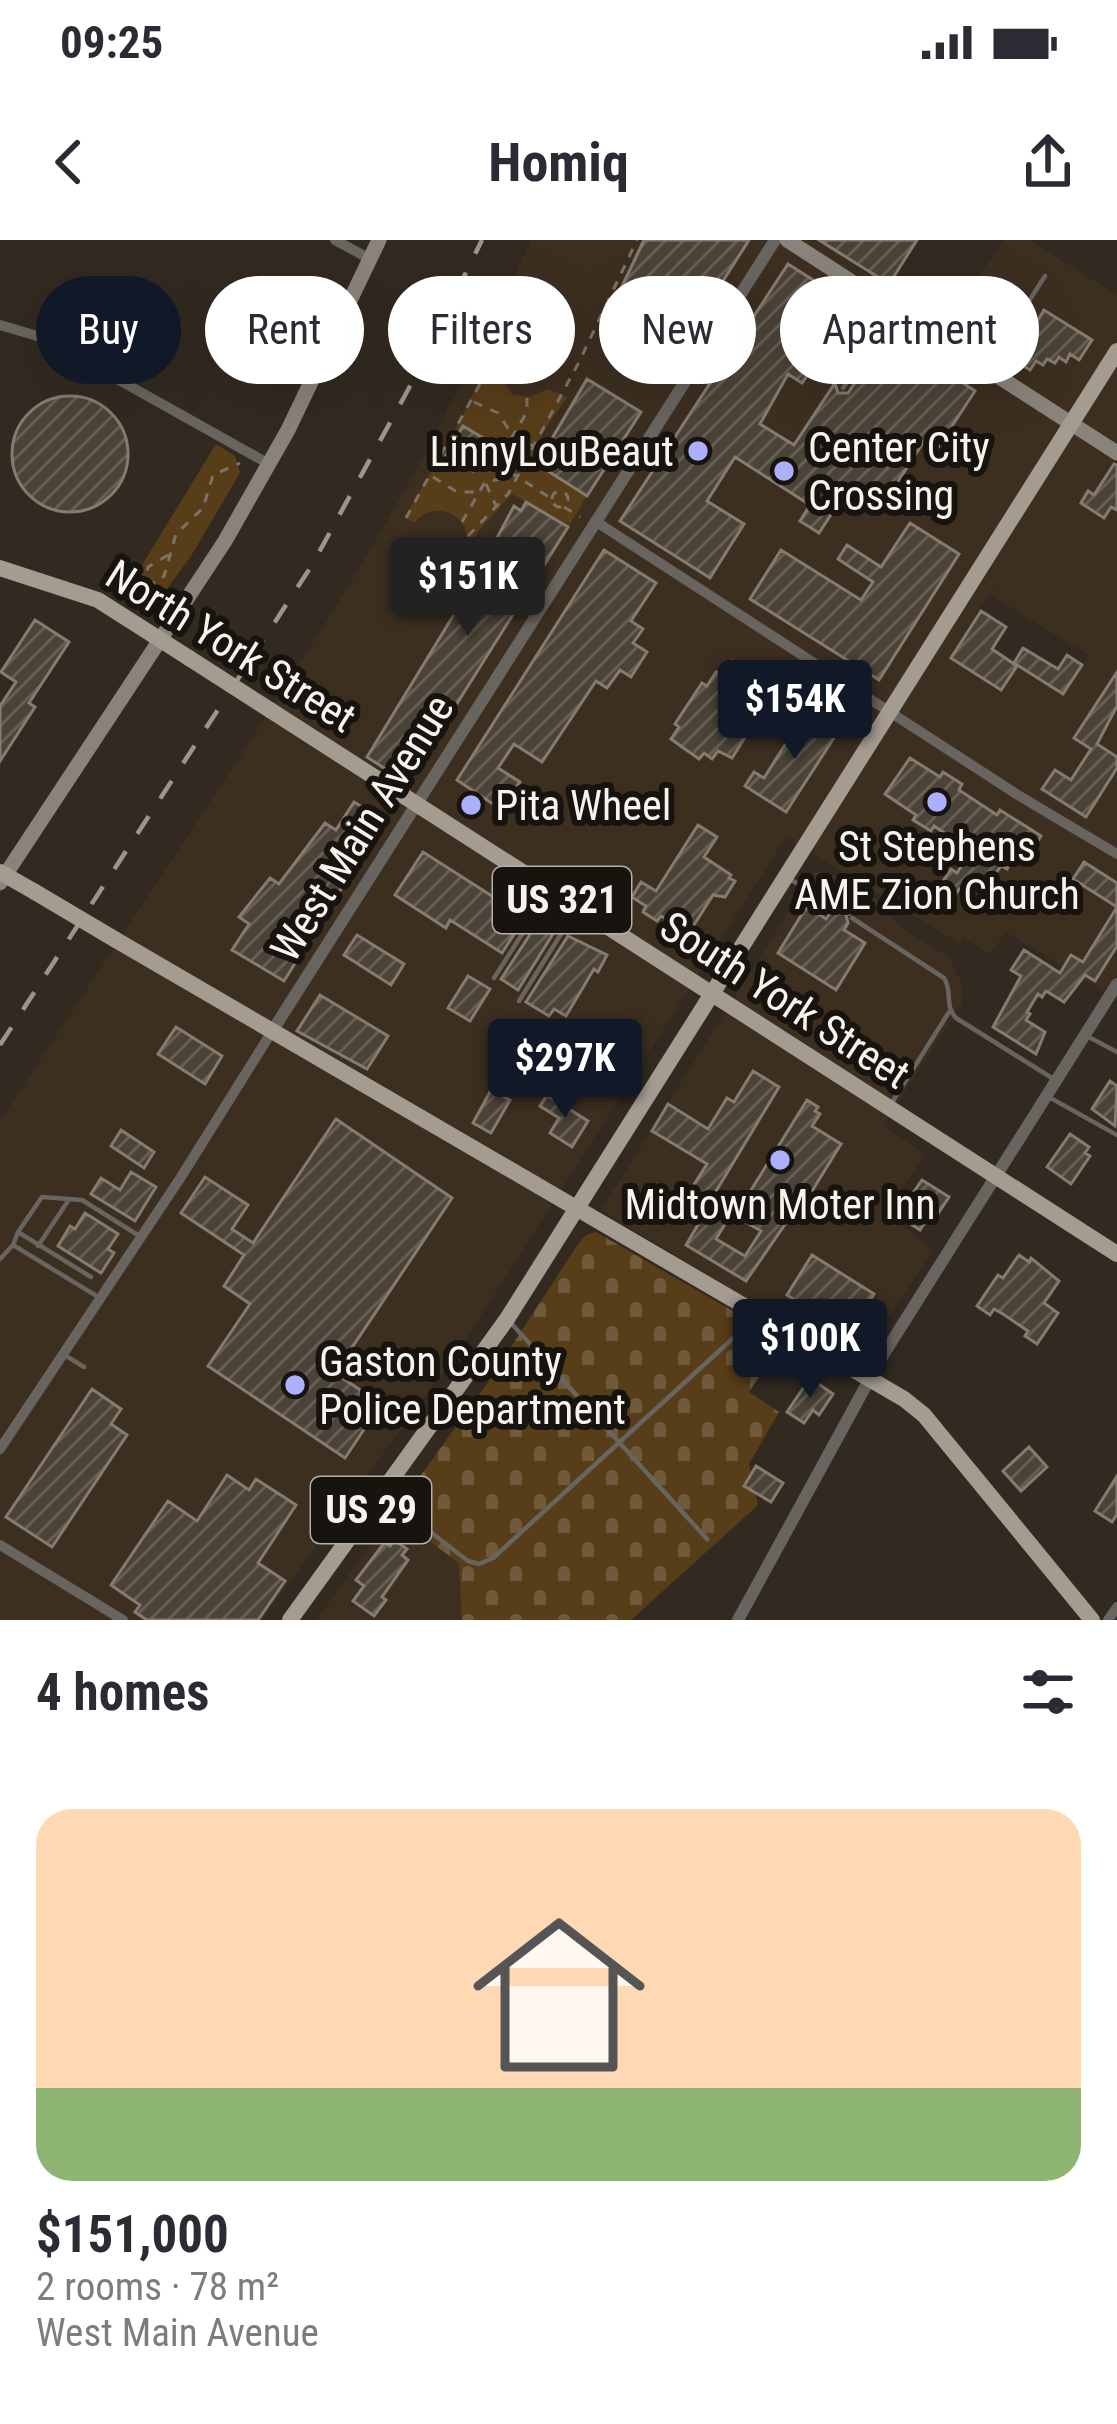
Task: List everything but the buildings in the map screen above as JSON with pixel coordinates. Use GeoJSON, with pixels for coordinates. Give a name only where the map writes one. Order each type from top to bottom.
{"type":"FeatureCollection","features":[{"type":"Feature","properties":{"kind":"main road"},"geometry":{"type":"LineString","coordinates":[[379,240],[269,464],[2,877],[869,1378],[923,1415],[1092,1620]]}},
{"type":"Feature","properties":{"kind":"main road"},"geometry":{"type":"LineString","coordinates":[[787,240],[842,276]]}},
{"type":"Feature","properties":{"kind":"main road","name":"US 29"},"geometry":{"type":"LineString","coordinates":[[290,1620],[507,1318],[1117,351]]}},
{"type":"Feature","properties":{"kind":"main road"},"geometry":{"type":"LineString","coordinates":[[1009,384],[1117,454]]}},
{"type":"Feature","properties":{"kind":"main road","name":"North York Street"},"geometry":{"type":"LineString","coordinates":[[0,568],[77,591],[160,639],[416,805]]}},
{"type":"Feature","properties":{"kind":"main road","name":"South York Street"},"geometry":{"type":"LineString","coordinates":[[416,805],[1117,1254]]}},
{"type":"Feature","properties":{"kind":"street"},"geometry":{"type":"LineString","coordinates":[[335,240],[370,260]]}},
{"type":"Feature","properties":{"kind":"street","name":"West Main Avenue"},"geometry":{"type":"LineString","coordinates":[[0,1449],[141,1238],[775,240]]}},
{"type":"Feature","properties":{"kind":"street"},"geometry":{"type":"LineString","coordinates":[[0,326],[44,338],[269,464]]}},
{"type":"Feature","properties":{"kind":"street"},"geometry":{"type":"LineString","coordinates":[[595,521],[1117,854]]}},
{"type":"Feature","properties":{"kind":"street"},"geometry":{"type":"LineString","coordinates":[[738,1620],[869,1378],[1117,985]]}},
{"type":"Feature","properties":{"kind":"street"},"geometry":{"type":"LineString","coordinates":[[0,1545],[123,1620]]}},
{"type":"Feature","properties":{"kind":"street"},"geometry":{"type":"LineString","coordinates":[[1108,1620],[1117,1606]]}},
{"type":"Feature","properties":{"kind":"lane"},"geometry":{"type":"LineString","coordinates":[[1039,285],[1045,275]]}},
{"type":"Feature","properties":{"kind":"lane"},"geometry":{"type":"LineString","coordinates":[[843,388],[846,384]]}},
{"type":"Feature","properties":{"kind":"lane"},"geometry":{"type":"LineString","coordinates":[[785,876],[834,906]]}},
{"type":"Feature","properties":{"kind":"lane"},"geometry":{"type":"LineString","coordinates":[[494,978],[549,892]]}},
{"type":"Feature","properties":{"kind":"lane"},"geometry":{"type":"LineString","coordinates":[[519,1001],[576,910]]}},
{"type":"Feature","properties":{"kind":"lane"},"geometry":{"type":"LineString","coordinates":[[852,918],[947,981],[950,1011],[888,1109]]}},
{"type":"Feature","properties":{"kind":"lane"},"geometry":{"type":"LineString","coordinates":[[950,1011],[1057,1081]]}},
{"type":"Feature","properties":{"kind":"lane"},"geometry":{"type":"LineString","coordinates":[[1085,1035],[1117,1052]]}},
{"type":"Feature","properties":{"kind":"lane"},"geometry":{"type":"LineString","coordinates":[[1047,1096],[1117,1135]]}},
{"type":"Feature","properties":{"kind":"lane"},"geometry":{"type":"LineString","coordinates":[[0,1259],[42,1197],[82,1200],[141,1238]]}},
{"type":"Feature","properties":{"kind":"lane"},"geometry":{"type":"LineString","coordinates":[[38,1246],[68,1201]]}},
{"type":"Feature","properties":{"kind":"lane"},"geometry":{"type":"LineString","coordinates":[[18,1232],[91,1277]]}},
{"type":"Feature","properties":{"kind":"lane"},"geometry":{"type":"LineString","coordinates":[[13,1245],[100,1298]]}},
{"type":"Feature","properties":{"kind":"lane"},"geometry":{"type":"LineString","coordinates":[[382,1494],[468,1561],[479,1564],[493,1558],[758,1314]]}},
{"type":"Feature","properties":{"kind":"lane"},"geometry":{"type":"LineString","coordinates":[[507,1318],[707,1540]]}},
{"type":"Feature","properties":{"kind":"lane"},"geometry":{"type":"LineString","coordinates":[[63,1354],[84,1367]]}},
{"type":"Feature","properties":{"kind":"path"},"geometry":{"type":"LineString","coordinates":[[468,536],[497,508],[517,477],[638,240]]}},
{"type":"Feature","properties":{"kind":"path"},"geometry":{"type":"LineString","coordinates":[[406,518],[481,384]]}},
{"type":"Feature","properties":{"kind":"path"},"geometry":{"type":"LineString","coordinates":[[506,447],[528,409],[527,397]]}},
{"type":"Feature","properties":{"kind":"path"},"geometry":{"type":"LineString","coordinates":[[472,402],[498,413],[512,436]]}},
{"type":"Feature","properties":{"kind":"path"},"geometry":{"type":"LineString","coordinates":[[506,447],[533,446]]}},
{"type":"Feature","properties":{"kind":"path"},"geometry":{"type":"LineString","coordinates":[[462,522],[485,482],[500,479],[508,471],[506,447]]}},
{"type":"Feature","properties":{"kind":"path"},"geometry":{"type":"LineString","coordinates":[[162,580],[176,534],[203,508],[213,475],[240,464]]}},
{"type":"Feature","properties":{"kind":"path"},"geometry":{"type":"LineString","coordinates":[[508,471],[580,517]]}},
{"type":"Feature","properties":{"kind":"path"},"geometry":{"type":"LineString","coordinates":[[432,475],[457,491],[480,491]]}},
{"type":"Feature","properties":{"kind":"path"},"geometry":{"type":"LineString","coordinates":[[485,482],[497,508]]}},
{"type":"Feature","properties":{"kind":"path"},"geometry":{"type":"LineString","coordinates":[[552,499],[562,491],[567,499],[562,506]]}},
{"type":"Feature","properties":{"kind":"path"},"geometry":{"type":"LineString","coordinates":[[168,555],[150,564],[146,573],[150,582],[162,580],[170,586]]}},
{"type":"Feature","properties":{"kind":"shaded area"},"geometry":{"type":"Polygon","coordinates":[[[532,240],[877,240],[859,268],[871,276],[780,276],[780,384],[1039,384],[1039,276],[980,276],[1003,240],[1029,240],[1117,295],[1117,1000],[1006,932],[990,954],[963,938],[960,944],[786,837],[463,1344],[262,1620],[0,1620],[0,1121],[371,549],[461,384],[575,384],[575,276],[514,276],[532,240]],[[1000,578],[965,632],[1064,695],[1089,656],[1103,664],[990,595],[1000,578]]]}},
{"type":"Feature","properties":{"kind":"shaded area"},"geometry":{"type":"Polygon","coordinates":[[[814,871],[840,877],[880,901],[901,928],[949,957],[961,982],[962,1003],[883,1126],[926,1154],[885,1213],[933,1250],[857,1365],[601,1210],[814,871]]]}},
{"type":"Feature","properties":{"kind":"shaded area"},"geometry":{"type":"Polygon","coordinates":[[[393,1514],[460,1563],[462,1620],[316,1620],[393,1514]]]}},
{"type":"Feature","properties":{"kind":"green space"},"geometry":{"type":"Polygon","coordinates":[[[477,384],[505,384],[512,394],[529,397],[548,389],[567,397],[530,460],[587,496],[568,527],[512,494],[477,533],[471,556],[464,553],[465,530],[453,515],[434,511],[414,523],[405,517],[477,384]]]}},
{"type":"Feature","properties":{"kind":"green space"},"geometry":{"type":"Polygon","coordinates":[[[216,444],[235,456],[240,473],[191,556],[153,608],[140,609],[113,596],[116,578],[131,583],[216,444]]]}},
{"type":"Feature","properties":{"kind":"green space"},"geometry":{"type":"Polygon","coordinates":[[[596,1232],[783,1340],[749,1392],[779,1412],[749,1464],[758,1505],[631,1620],[462,1620],[459,1563],[393,1514],[491,1378],[578,1244],[596,1232]]]}},
{"type":"Feature","properties":{"kind":"railway"},"geometry":{"type":"LineString","coordinates":[[0,1045],[312,565],[409,388],[482,240]]}},
{"type":"Feature","properties":{"kind":"place","name":"LinnyLouBeaut"},"geometry":{"type":"Point","coordinates":[698,451]}},
{"type":"Feature","properties":{"kind":"place","name":"Center City Crossing"},"geometry":{"type":"Point","coordinates":[784,471]}},
{"type":"Feature","properties":{"kind":"place","name":"St Stephens AME Zion Church"},"geometry":{"type":"Point","coordinates":[937,802]}},
{"type":"Feature","properties":{"kind":"place","name":"Pita Wheel"},"geometry":{"type":"Point","coordinates":[471,805]}},
{"type":"Feature","properties":{"kind":"place","name":"Midtown Moter Inn"},"geometry":{"type":"Point","coordinates":[780,1160]}},
{"type":"Feature","properties":{"kind":"place","name":"Gaston County Police Department"},"geometry":{"type":"Point","coordinates":[295,1385]}}]}
